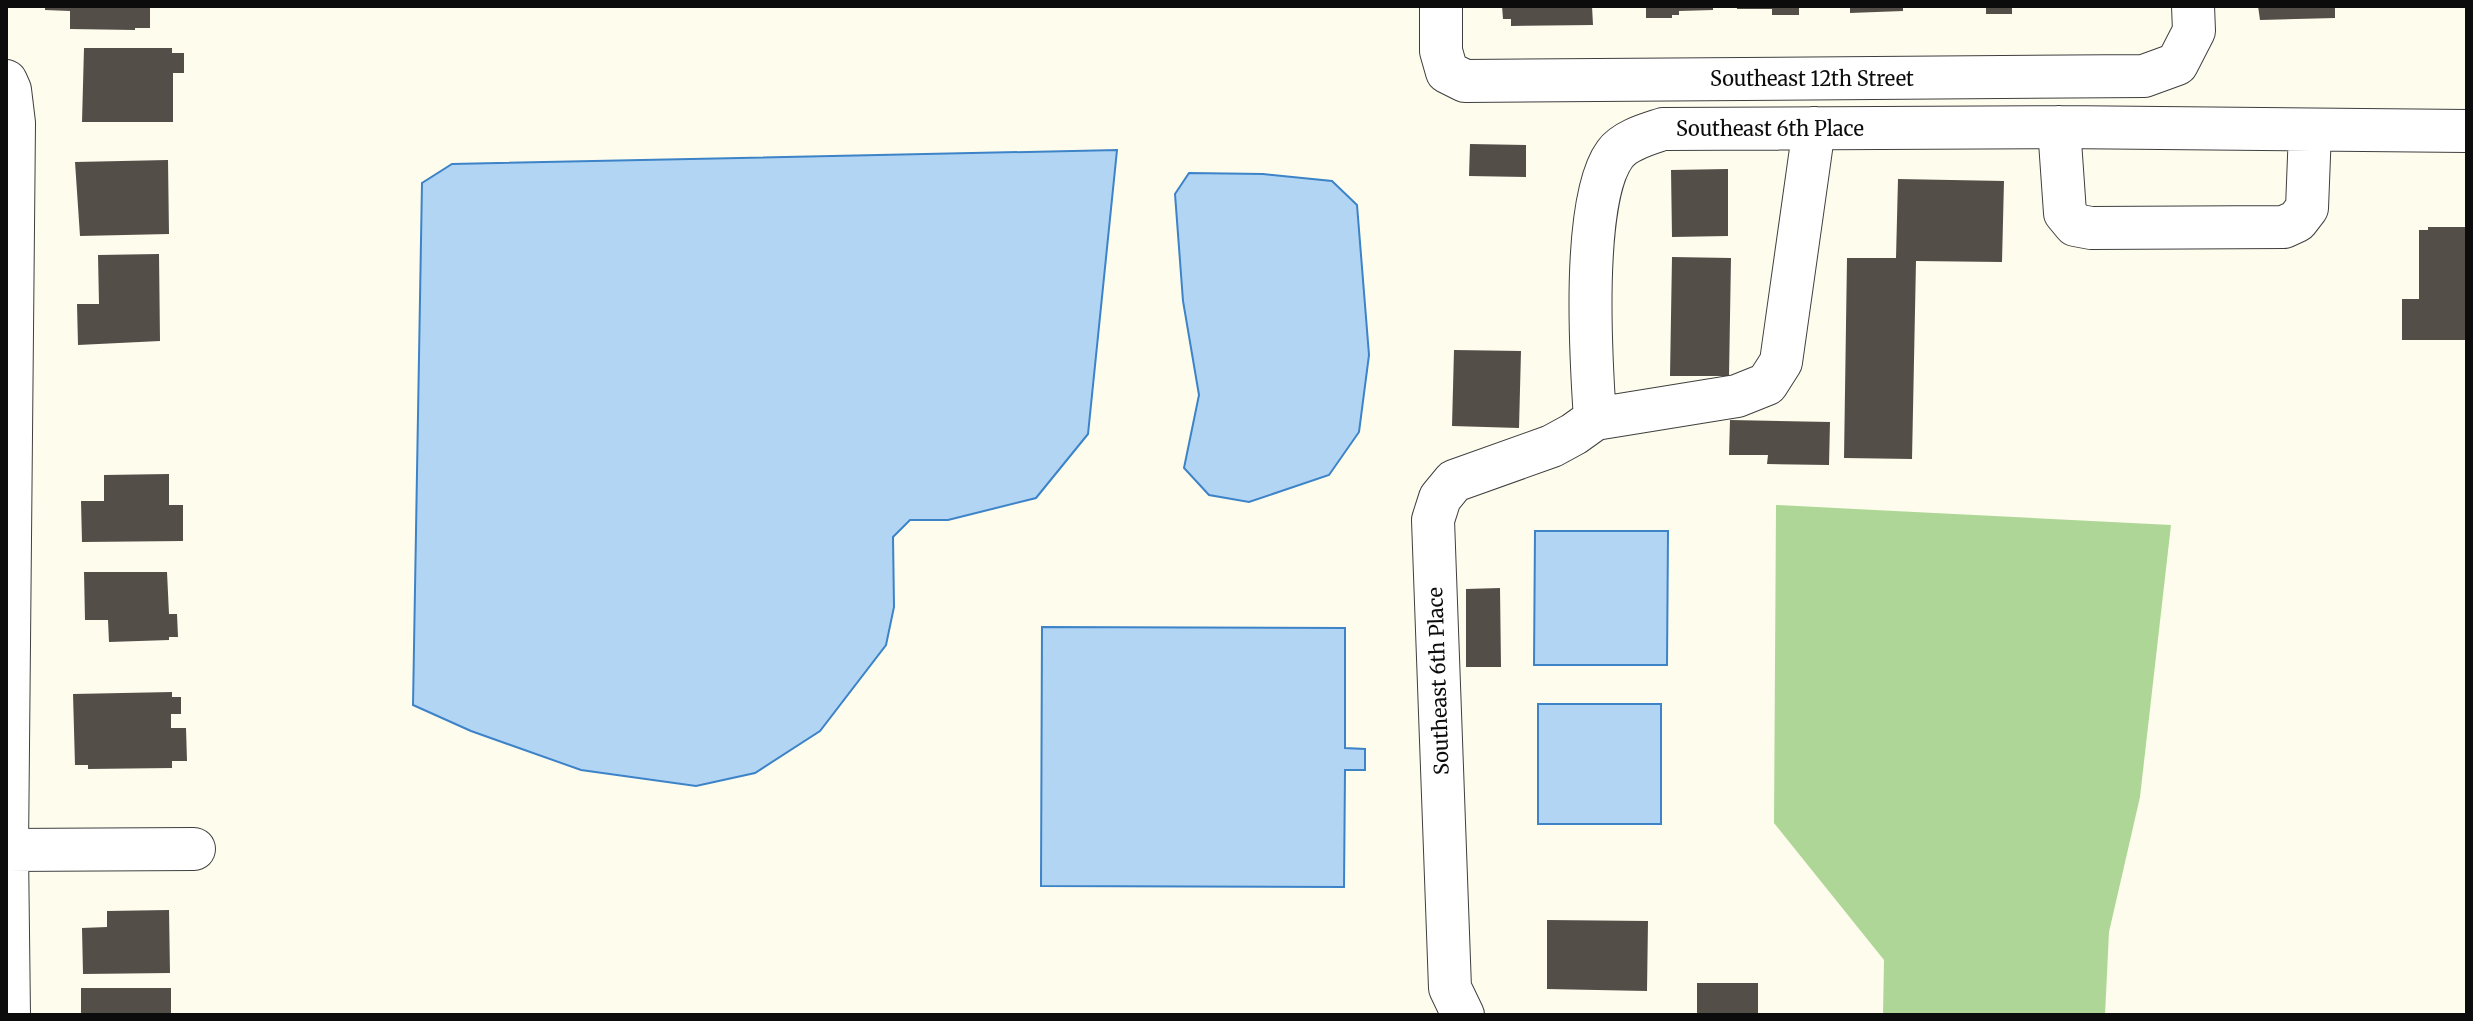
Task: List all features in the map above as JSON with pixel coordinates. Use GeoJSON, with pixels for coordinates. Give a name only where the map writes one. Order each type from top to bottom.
{"type":"FeatureCollection","features":[{"type":"Feature","properties":{"kind":"street","name":"Southeast 12th Street"},"geometry":{"type":"LineString","coordinates":[[1441,6],[1441,51],[1447,72],[1465,81],[2144,76],[2177,64],[2194,31],[2193,6]]}},
{"type":"Feature","properties":{"kind":"street"},"geometry":{"type":"LineString","coordinates":[[6,81],[14,123],[8,480],[9,1015]]}},
{"type":"Feature","properties":{"kind":"street"},"geometry":{"type":"LineString","coordinates":[[2059,127],[2065,213],[2075,225],[2091,228],[2284,227],[2297,221],[2307,208],[2310,131]]}},
{"type":"Feature","properties":{"kind":"street","name":"Southeast 6th Place"},"geometry":{"type":"LineString","coordinates":[[1463,1015],[1450,988],[1433,520],[1440,498],[1454,481],[1552,446],[1595,419],[1590,353],[1593,227],[1602,180],[1616,152],[1637,138],[1663,129],[2059,127],[2467,131]]}},
{"type":"Feature","properties":{"kind":"street"},"geometry":{"type":"LineString","coordinates":[[1595,419],[1737,396],[1767,384],[1781,362],[1814,128]]}},
{"type":"Feature","properties":{"kind":"street"},"geometry":{"type":"LineString","coordinates":[[7,850],[194,849]]}},
{"type":"Feature","properties":{"kind":"green space"},"geometry":{"type":"Polygon","coordinates":[[[1776,505],[2171,525],[2140,797],[2109,932],[2105,1015],[1883,1015],[1884,960],[1774,823],[1776,505]]]}},
{"type":"Feature","properties":{"kind":"water"},"geometry":{"type":"Polygon","coordinates":[[[1117,150],[1088,434],[1036,498],[948,520],[910,520],[893,537],[894,607],[886,645],[820,731],[755,773],[696,786],[581,770],[471,731],[413,705],[422,183],[452,164],[1117,150]]]}},
{"type":"Feature","properties":{"kind":"water"},"geometry":{"type":"Polygon","coordinates":[[[1189,173],[1263,174],[1332,181],[1357,205],[1369,355],[1359,432],[1329,475],[1249,502],[1209,495],[1184,468],[1199,395],[1183,301],[1175,194],[1189,173]]]}},
{"type":"Feature","properties":{"kind":"water"},"geometry":{"type":"Polygon","coordinates":[[[1535,531],[1668,531],[1667,665],[1534,665],[1535,531]]]}},
{"type":"Feature","properties":{"kind":"water"},"geometry":{"type":"Polygon","coordinates":[[[1042,627],[1345,628],[1345,748],[1365,749],[1365,770],[1345,770],[1344,887],[1041,886],[1042,627]]]}},
{"type":"Feature","properties":{"kind":"water"},"geometry":{"type":"Polygon","coordinates":[[[1538,704],[1661,704],[1661,824],[1538,824],[1538,704]]]}},
{"type":"Feature","properties":{"kind":"building"},"geometry":{"type":"Polygon","coordinates":[[[45,6],[150,6],[150,28],[70,29],[70,11],[45,10],[45,6]]]}},
{"type":"Feature","properties":{"kind":"building"},"geometry":{"type":"Polygon","coordinates":[[[1502,6],[1592,6],[1593,25],[1511,26],[1511,19],[1503,19],[1502,6]]]}},
{"type":"Feature","properties":{"kind":"building"},"geometry":{"type":"Polygon","coordinates":[[[1646,6],[1713,6],[1713,10],[1679,11],[1679,15],[1672,15],[1672,18],[1646,18],[1646,6]]]}},
{"type":"Feature","properties":{"kind":"building"},"geometry":{"type":"Polygon","coordinates":[[[1737,6],[1799,6],[1799,15],[1772,15],[1772,9],[1737,9],[1737,6]]]}},
{"type":"Feature","properties":{"kind":"building"},"geometry":{"type":"Polygon","coordinates":[[[1850,6],[1903,6],[1903,11],[1850,13],[1850,6]]]}},
{"type":"Feature","properties":{"kind":"building"},"geometry":{"type":"Polygon","coordinates":[[[1986,6],[2012,6],[2012,14],[1986,14],[1986,6]]]}},
{"type":"Feature","properties":{"kind":"building"},"geometry":{"type":"Polygon","coordinates":[[[2258,6],[2335,6],[2335,18],[2260,20],[2258,6]]]}},
{"type":"Feature","properties":{"kind":"building"},"geometry":{"type":"Polygon","coordinates":[[[84,48],[172,48],[172,53],[184,53],[184,73],[173,73],[173,122],[82,122],[84,48]]]}},
{"type":"Feature","properties":{"kind":"building"},"geometry":{"type":"Polygon","coordinates":[[[1470,144],[1526,145],[1526,177],[1469,176],[1470,144]]]}},
{"type":"Feature","properties":{"kind":"building"},"geometry":{"type":"Polygon","coordinates":[[[168,160],[169,234],[80,236],[75,162],[168,160]]]}},
{"type":"Feature","properties":{"kind":"building"},"geometry":{"type":"Polygon","coordinates":[[[1728,169],[1728,236],[1672,237],[1671,170],[1728,169]]]}},
{"type":"Feature","properties":{"kind":"building"},"geometry":{"type":"Polygon","coordinates":[[[1898,179],[2004,181],[2002,262],[1916,261],[1912,459],[1844,458],[1847,258],[1896,258],[1898,179]]]}},
{"type":"Feature","properties":{"kind":"building"},"geometry":{"type":"Polygon","coordinates":[[[2428,227],[2467,227],[2467,340],[2402,340],[2402,299],[2419,299],[2419,230],[2428,230],[2428,227]]]}},
{"type":"Feature","properties":{"kind":"building"},"geometry":{"type":"Polygon","coordinates":[[[159,254],[160,341],[78,345],[77,304],[99,304],[98,255],[159,254]]]}},
{"type":"Feature","properties":{"kind":"building"},"geometry":{"type":"Polygon","coordinates":[[[1672,257],[1731,258],[1729,376],[1670,376],[1672,257]]]}},
{"type":"Feature","properties":{"kind":"building"},"geometry":{"type":"Polygon","coordinates":[[[1454,350],[1521,351],[1519,428],[1452,426],[1454,350]]]}},
{"type":"Feature","properties":{"kind":"building"},"geometry":{"type":"Polygon","coordinates":[[[1730,420],[1830,422],[1829,465],[1767,464],[1768,455],[1729,455],[1730,420]]]}},
{"type":"Feature","properties":{"kind":"building"},"geometry":{"type":"Polygon","coordinates":[[[169,474],[169,505],[183,505],[183,541],[82,542],[81,501],[104,501],[104,475],[169,474]]]}},
{"type":"Feature","properties":{"kind":"building"},"geometry":{"type":"Polygon","coordinates":[[[84,572],[167,572],[169,614],[177,614],[178,637],[109,642],[108,620],[85,620],[84,572]]]}},
{"type":"Feature","properties":{"kind":"building"},"geometry":{"type":"Polygon","coordinates":[[[1500,588],[1501,667],[1466,667],[1466,589],[1500,588]]]}},
{"type":"Feature","properties":{"kind":"building"},"geometry":{"type":"Polygon","coordinates":[[[172,692],[172,697],[181,697],[181,714],[171,714],[171,728],[186,728],[187,761],[172,761],[172,768],[88,769],[88,765],[75,765],[73,694],[172,692]]]}},
{"type":"Feature","properties":{"kind":"building"},"geometry":{"type":"Polygon","coordinates":[[[169,910],[170,973],[83,974],[82,928],[107,927],[107,911],[169,910]]]}},
{"type":"Feature","properties":{"kind":"building"},"geometry":{"type":"Polygon","coordinates":[[[1547,920],[1648,921],[1647,991],[1547,989],[1547,920]]]}},
{"type":"Feature","properties":{"kind":"building"},"geometry":{"type":"Polygon","coordinates":[[[1697,983],[1758,983],[1758,1015],[1697,1015],[1697,983]]]}},
{"type":"Feature","properties":{"kind":"building"},"geometry":{"type":"Polygon","coordinates":[[[81,988],[171,988],[171,1015],[81,1015],[81,988]]]}}]}
